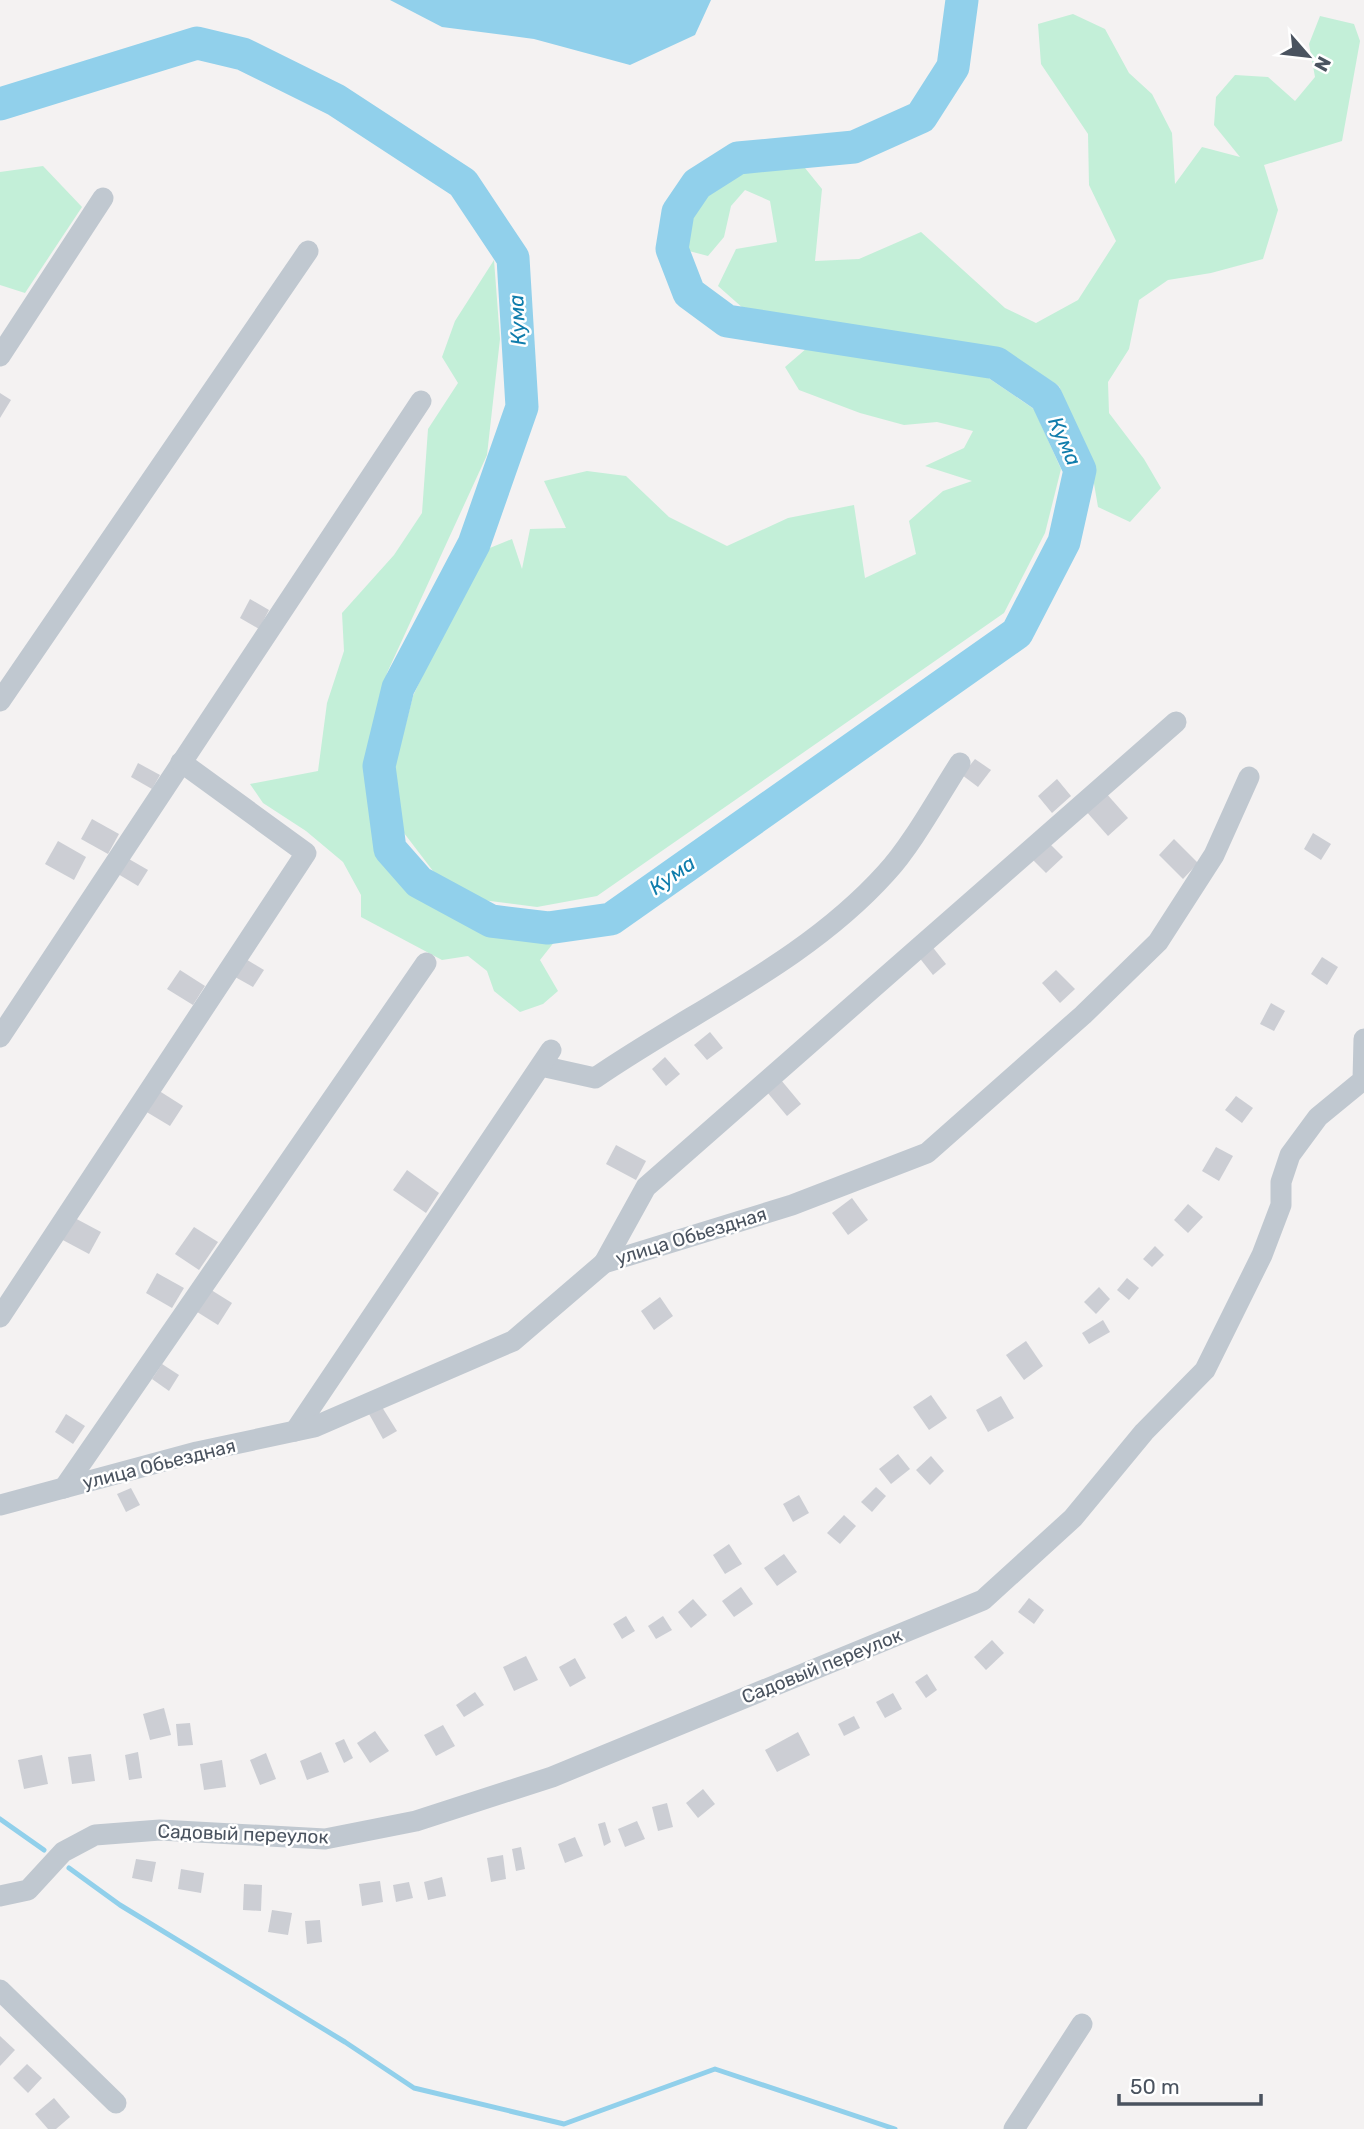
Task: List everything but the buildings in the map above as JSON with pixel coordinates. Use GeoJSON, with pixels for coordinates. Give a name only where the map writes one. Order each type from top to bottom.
{"type":"FeatureCollection","features":[{"type":"Feature","properties":{"kind":"street"},"geometry":{"type":"LineString","coordinates":[[0,356],[103,198]]}},
{"type":"Feature","properties":{"kind":"street"},"geometry":{"type":"LineString","coordinates":[[0,701],[308,251]]}},
{"type":"Feature","properties":{"kind":"street"},"geometry":{"type":"LineString","coordinates":[[0,1037],[421,401]]}},
{"type":"Feature","properties":{"kind":"street"},"geometry":{"type":"LineString","coordinates":[[604,1263],[646,1186],[1175,722]]}},
{"type":"Feature","properties":{"kind":"street"},"geometry":{"type":"LineString","coordinates":[[0,1317],[306,853],[181,762]]}},
{"type":"Feature","properties":{"kind":"street"},"geometry":{"type":"LineString","coordinates":[[295,1431],[546,1058],[595,1078],[806,943],[851,908],[888,872],[960,763]]}},
{"type":"Feature","properties":{"kind":"street","name":"улица Обьездная"},"geometry":{"type":"LineString","coordinates":[[0,1505],[197,1452],[314,1427],[513,1341],[604,1263],[792,1205],[927,1153],[1083,1015],[1158,942],[1214,855],[1249,777]]}},
{"type":"Feature","properties":{"kind":"street"},"geometry":{"type":"LineString","coordinates":[[64,1488],[426,963]]}},
{"type":"Feature","properties":{"kind":"street","name":"Садовый переулок"},"geometry":{"type":"LineString","coordinates":[[0,1896],[29,1890],[63,1852],[95,1835],[160,1830],[325,1839],[416,1821],[552,1777],[983,1600],[1073,1518],[1144,1432],[1205,1370],[1267,1242],[1281,1205],[1281,1182],[1290,1155],[1318,1117],[1363,1080],[1364,1039]]}},
{"type":"Feature","properties":{"kind":"street"},"geometry":{"type":"LineString","coordinates":[[0,1990],[116,2103]]}},
{"type":"Feature","properties":{"kind":"street"},"geometry":{"type":"LineString","coordinates":[[1014,2129],[1082,2024]]}},
{"type":"Feature","properties":{"kind":"green space"},"geometry":{"type":"Polygon","coordinates":[[[1073,14],[1105,29],[1129,73],[1152,94],[1172,133],[1175,184],[1202,147],[1240,157],[1214,125],[1216,97],[1235,75],[1268,77],[1295,101],[1315,77],[1309,44],[1320,16],[1354,24],[1360,41],[1342,141],[1264,165],[1278,210],[1263,259],[1211,273],[1168,280],[1139,300],[1129,349],[1108,382],[1109,413],[1144,459],[1161,488],[1130,522],[1098,507],[1091,466],[1059,386],[1005,351],[744,309],[718,286],[736,249],[777,242],[770,201],[745,190],[731,206],[724,237],[708,256],[689,251],[689,218],[701,193],[743,166],[801,163],[822,189],[815,261],[859,259],[921,232],[1005,308],[1036,323],[1078,300],[1116,241],[1089,185],[1088,134],[1041,64],[1038,24],[1073,14]]]}},
{"type":"Feature","properties":{"kind":"green space"},"geometry":{"type":"Polygon","coordinates":[[[43,166],[82,207],[25,293],[0,285],[0,172],[43,166]]]}},
{"type":"Feature","properties":{"kind":"green space"},"geometry":{"type":"Polygon","coordinates":[[[494,260],[500,339],[487,455],[387,673],[369,767],[383,855],[411,889],[493,933],[530,941],[555,941],[540,960],[558,991],[543,1004],[520,1012],[494,991],[487,971],[468,956],[442,960],[361,917],[361,895],[343,862],[306,831],[263,803],[250,784],[318,771],[327,703],[344,651],[342,613],[394,555],[422,513],[428,429],[458,383],[442,357],[455,321],[494,260]]]}},
{"type":"Feature","properties":{"kind":"green space"},"geometry":{"type":"Polygon","coordinates":[[[807,348],[984,375],[1034,409],[1061,469],[1045,533],[1004,613],[597,896],[537,907],[474,899],[433,871],[404,833],[393,773],[413,696],[480,552],[512,539],[522,569],[530,529],[566,528],[544,481],[587,471],[626,476],[669,517],[727,546],[788,518],[854,505],[865,578],[916,554],[909,521],[943,491],[972,481],[925,466],[964,448],[973,431],[937,422],[904,425],[860,413],[799,390],[785,367],[807,348]]]}},
{"type":"Feature","properties":{"kind":"water"},"geometry":{"type":"Polygon","coordinates":[[[390,0],[711,0],[695,35],[630,65],[534,39],[442,27],[390,0]]]}},
{"type":"Feature","properties":{"kind":"waterway","name":"Кума"},"geometry":{"type":"LineString","coordinates":[[0,104],[197,43],[243,54],[336,100],[463,183],[513,258],[522,407],[474,544],[398,688],[379,766],[390,849],[419,882],[491,921],[548,928],[611,919],[1017,633],[1064,542],[1080,470],[1046,397],[996,363],[727,321],[689,293],[672,249],[678,212],[697,184],[738,158],[854,147],[921,117],[953,67],[962,0]]}},
{"type":"Feature","properties":{"kind":"waterway"},"geometry":{"type":"LineString","coordinates":[[0,1819],[44,1850]]}},
{"type":"Feature","properties":{"kind":"waterway"},"geometry":{"type":"LineString","coordinates":[[69,1868],[120,1905],[345,2042],[414,2088],[564,2124],[715,2069],[895,2129]]}}]}
